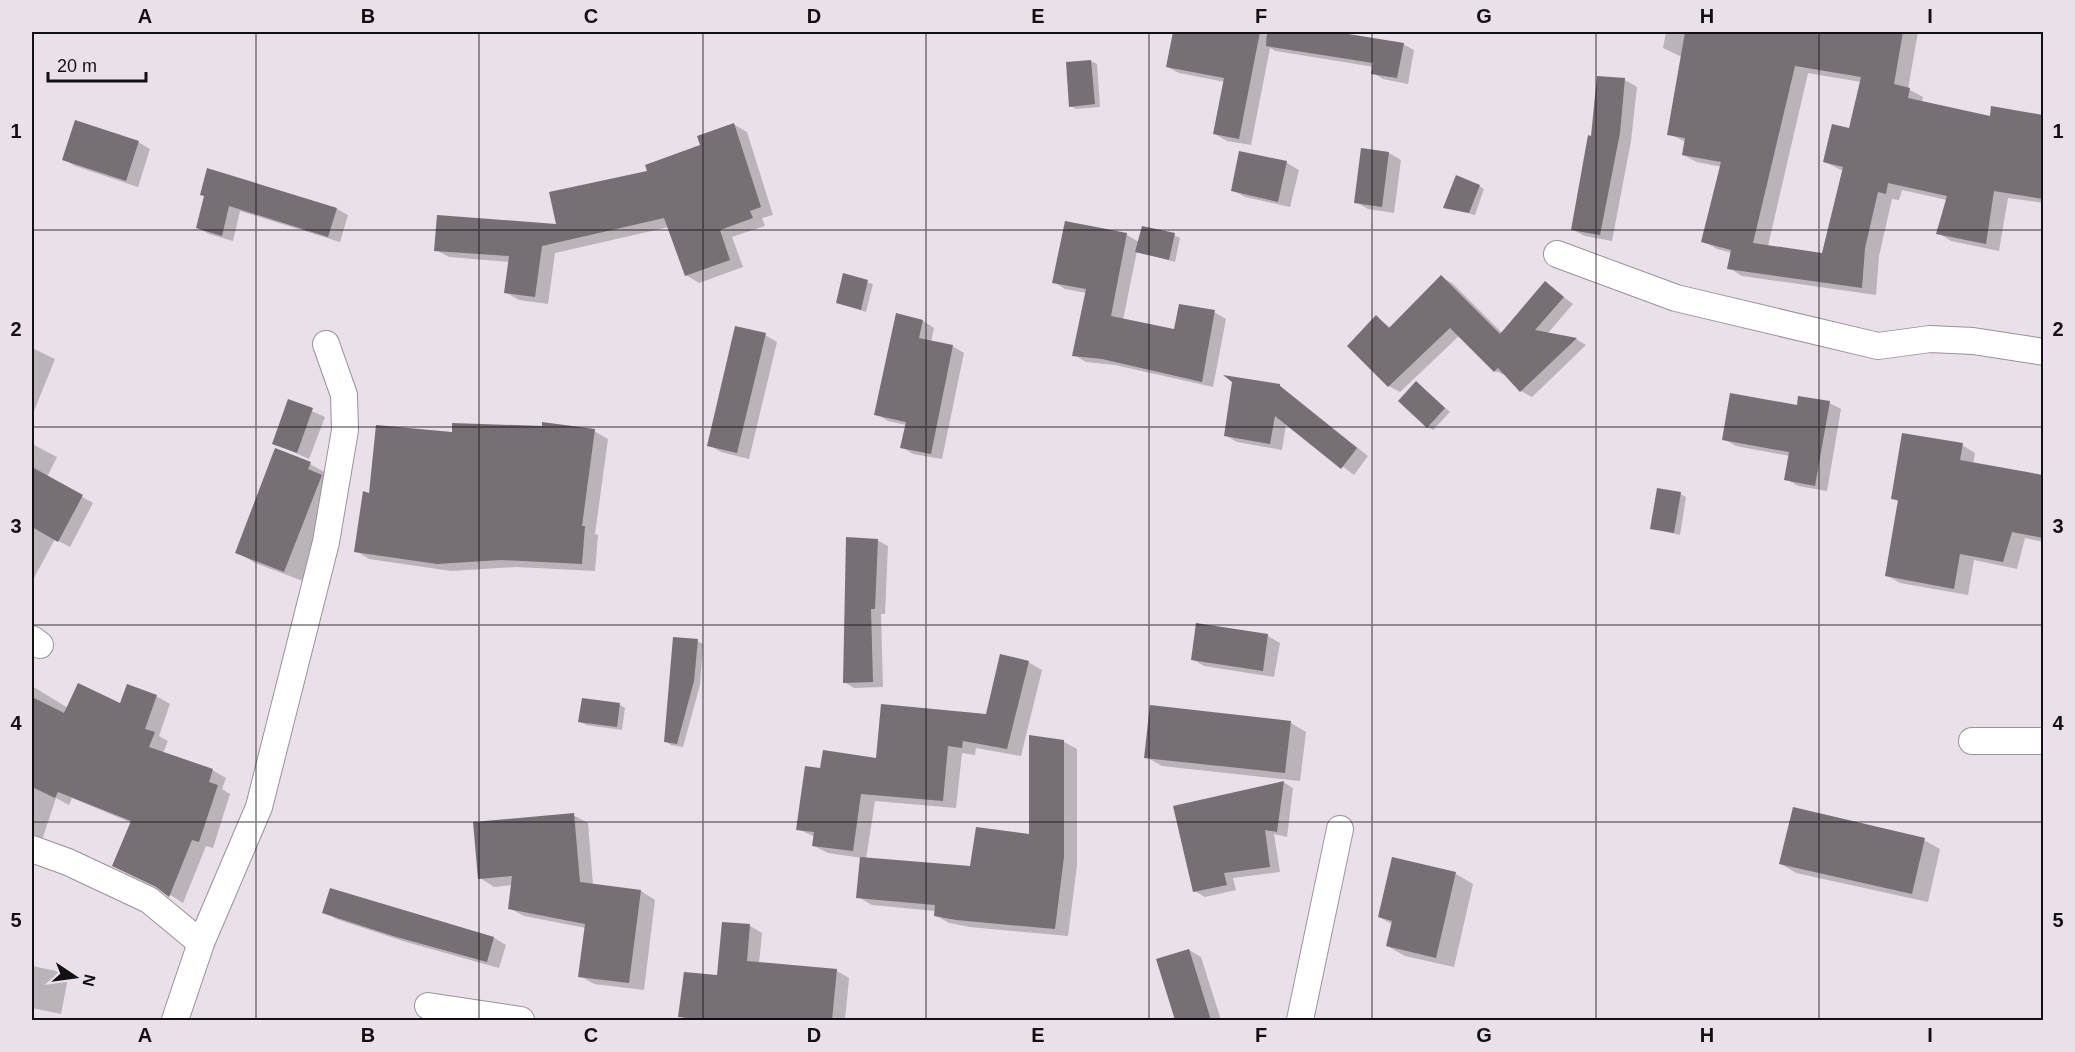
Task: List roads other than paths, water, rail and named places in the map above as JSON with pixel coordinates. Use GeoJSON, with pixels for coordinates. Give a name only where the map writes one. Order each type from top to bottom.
{"type":"FeatureCollection","features":[{"type":"Feature","properties":{"kind":"street"},"geometry":{"type":"LineString","coordinates":[[1557,254],[1676,298],[1878,346],[1930,339],[1973,341],[2043,352]]}},
{"type":"Feature","properties":{"kind":"street"},"geometry":{"type":"LineString","coordinates":[[175,1020],[201,943],[259,807],[326,542],[345,430],[344,395],[326,344]]}},
{"type":"Feature","properties":{"kind":"street"},"geometry":{"type":"LineString","coordinates":[[1972,741],[2043,741]]}},
{"type":"Feature","properties":{"kind":"street"},"geometry":{"type":"LineString","coordinates":[[1300,1020],[1340,829]]}},
{"type":"Feature","properties":{"kind":"street"},"geometry":{"type":"LineString","coordinates":[[32,849],[68,862],[149,900],[201,943]]}},
{"type":"Feature","properties":{"kind":"street"},"geometry":{"type":"LineString","coordinates":[[428,1006],[521,1020]]}}]}
